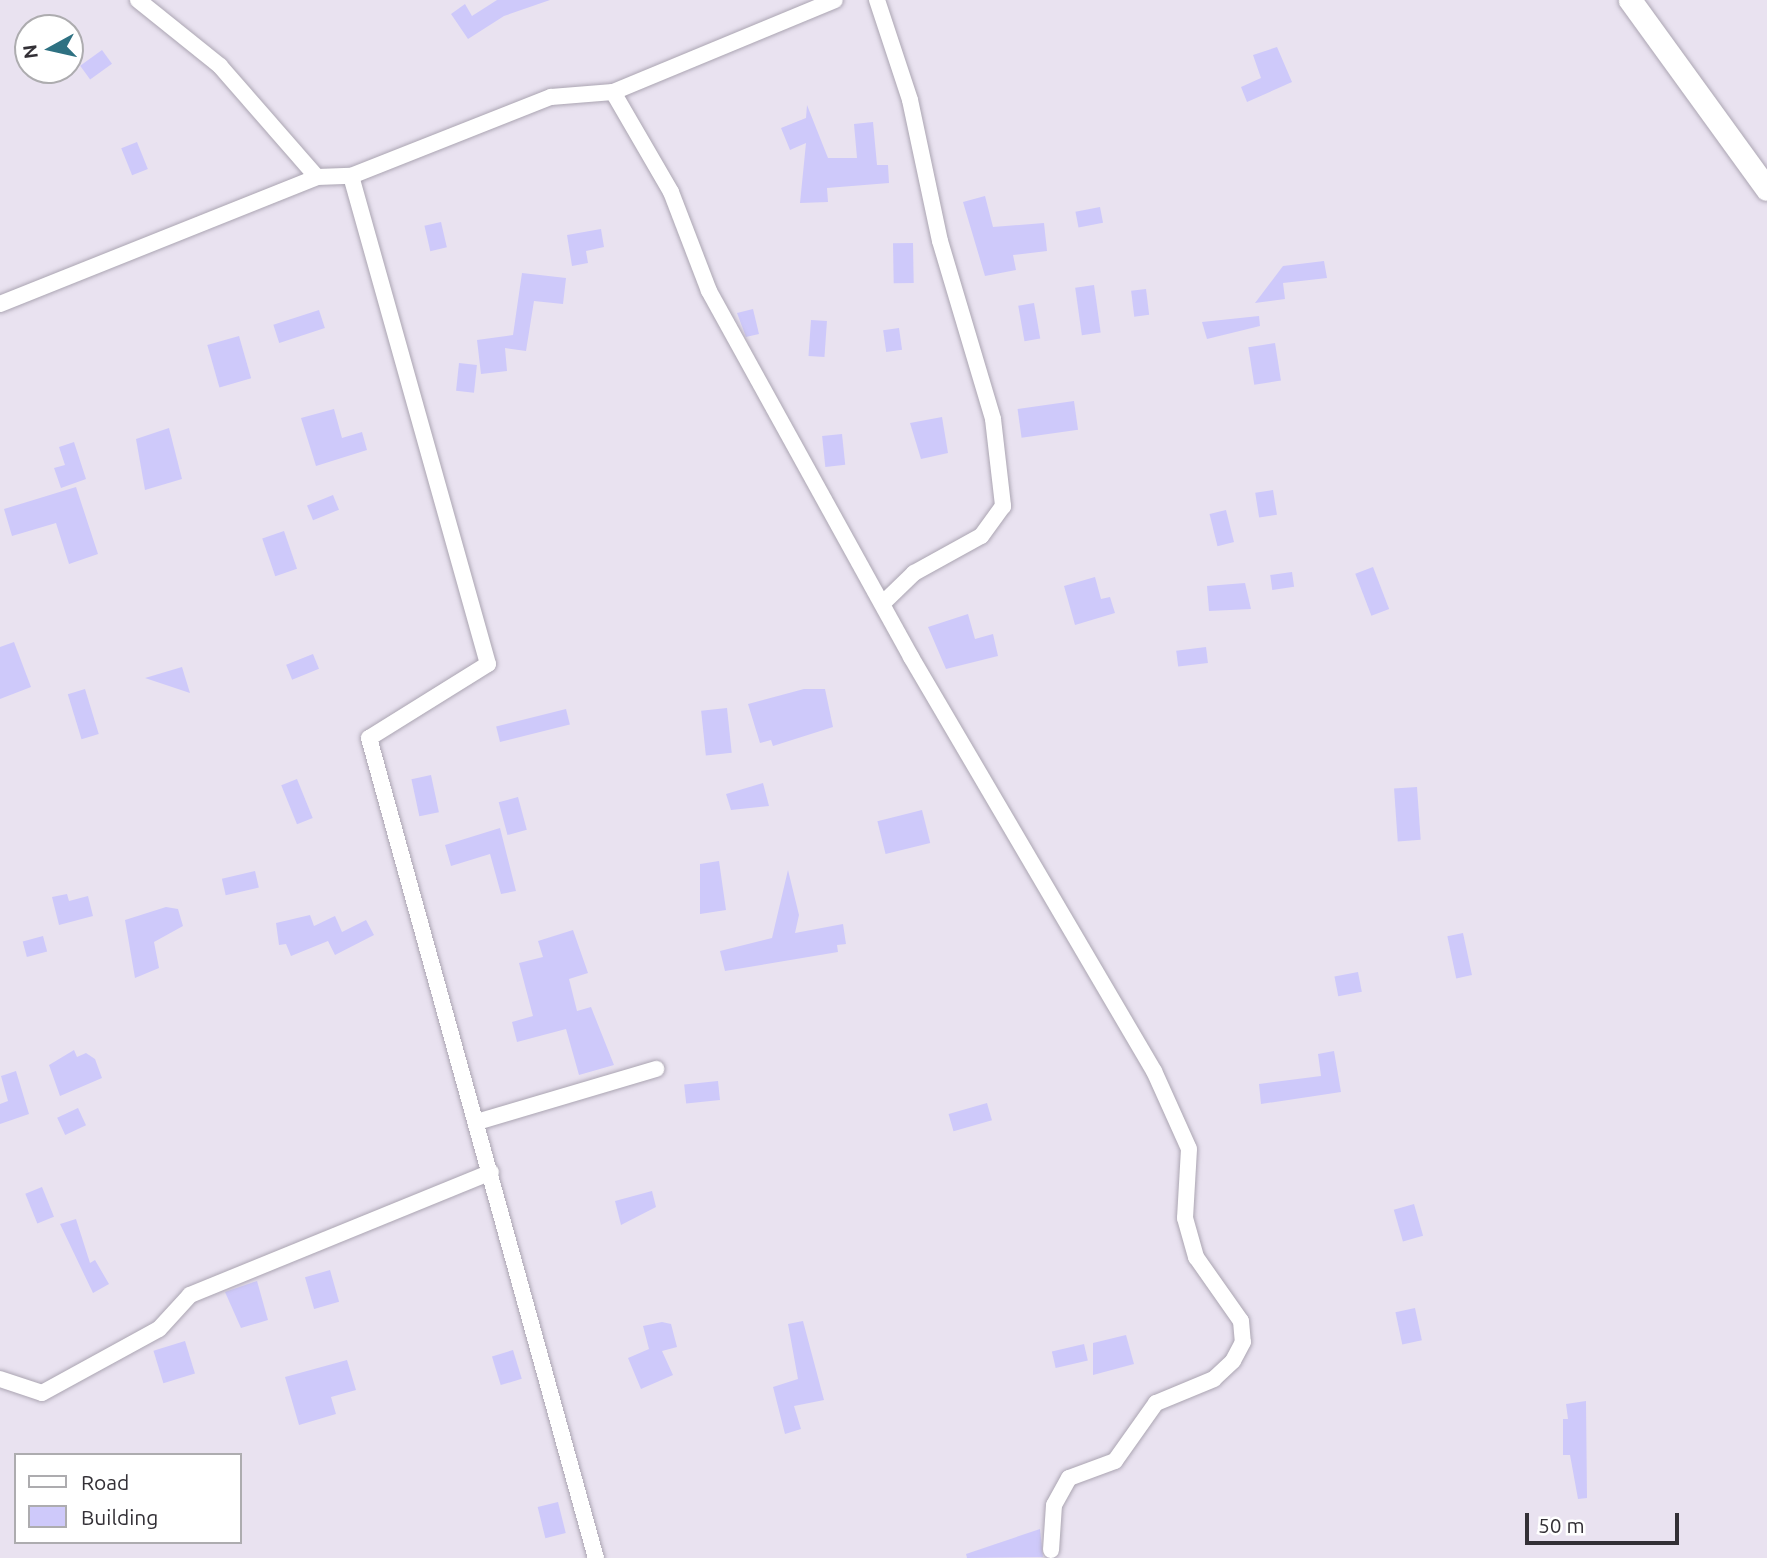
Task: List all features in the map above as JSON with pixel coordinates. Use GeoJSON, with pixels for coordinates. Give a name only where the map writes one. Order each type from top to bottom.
{"type":"FeatureCollection","features":[{"type":"Feature","properties":{"kind":"main road"},"geometry":{"type":"LineString","coordinates":[[1630,0],[1767,189]]}},
{"type":"Feature","properties":{"kind":"street"},"geometry":{"type":"LineString","coordinates":[[138,0],[220,66],[317,177]]}},
{"type":"Feature","properties":{"kind":"street"},"geometry":{"type":"LineString","coordinates":[[0,304],[317,177],[351,176],[551,97],[613,92],[835,0]]}},
{"type":"Feature","properties":{"kind":"street"},"geometry":{"type":"LineString","coordinates":[[877,0],[910,100],[940,241],[993,419],[1003,506],[981,536],[914,573],[883,603]]}},
{"type":"Feature","properties":{"kind":"street"},"geometry":{"type":"LineString","coordinates":[[613,92],[671,192],[709,290],[883,603],[1154,1072],[1189,1149],[1185,1218],[1196,1257],[1241,1321],[1244,1342],[1233,1361],[1214,1379],[1156,1403],[1115,1461],[1069,1478],[1054,1505],[1051,1550]]}},
{"type":"Feature","properties":{"kind":"street"},"geometry":{"type":"LineString","coordinates":[[351,176],[488,664],[369,738],[596,1558]]}},
{"type":"Feature","properties":{"kind":"street"},"geometry":{"type":"LineString","coordinates":[[477,1122],[656,1069]]}},
{"type":"Feature","properties":{"kind":"street"},"geometry":{"type":"LineString","coordinates":[[0,1379],[42,1393],[159,1329],[190,1294],[491,1172]]}},
{"type":"Feature","properties":{"kind":"building"},"geometry":{"type":"Polygon","coordinates":[[[497,0],[550,0],[504,16],[468,39],[451,14],[465,4],[472,16],[497,0]]]}},
{"type":"Feature","properties":{"kind":"building"},"geometry":{"type":"Polygon","coordinates":[[[1277,47],[1292,82],[1247,102],[1241,87],[1261,78],[1253,55],[1277,47]]]}},
{"type":"Feature","properties":{"kind":"building"},"geometry":{"type":"Polygon","coordinates":[[[102,50],[112,64],[90,80],[84,71],[84,63],[102,50]]]}},
{"type":"Feature","properties":{"kind":"building"},"geometry":{"type":"Polygon","coordinates":[[[807,105],[828,158],[857,158],[854,124],[873,122],[877,165],[888,165],[889,183],[827,188],[828,202],[800,203],[806,143],[790,150],[781,128],[806,118],[807,105]]]}},
{"type":"Feature","properties":{"kind":"building"},"geometry":{"type":"Polygon","coordinates":[[[137,142],[148,169],[132,175],[121,148],[137,142]]]}},
{"type":"Feature","properties":{"kind":"building"},"geometry":{"type":"Polygon","coordinates":[[[985,196],[993,227],[1044,223],[1047,251],[1013,255],[1016,270],[985,276],[963,202],[985,196]]]}},
{"type":"Feature","properties":{"kind":"building"},"geometry":{"type":"Polygon","coordinates":[[[1100,207],[1103,223],[1079,227],[1075,212],[1100,207]]]}},
{"type":"Feature","properties":{"kind":"building"},"geometry":{"type":"Polygon","coordinates":[[[441,222],[447,247],[430,251],[424,226],[441,222]]]}},
{"type":"Feature","properties":{"kind":"building"},"geometry":{"type":"Polygon","coordinates":[[[601,229],[604,247],[586,251],[588,263],[572,266],[567,235],[601,229]]]}},
{"type":"Feature","properties":{"kind":"building"},"geometry":{"type":"Polygon","coordinates":[[[893,243],[913,243],[914,283],[894,283],[893,243]]]}},
{"type":"Feature","properties":{"kind":"building"},"geometry":{"type":"Polygon","coordinates":[[[1324,261],[1327,278],[1283,283],[1285,299],[1255,303],[1283,266],[1324,261]]]}},
{"type":"Feature","properties":{"kind":"building"},"geometry":{"type":"Polygon","coordinates":[[[522,273],[566,278],[563,304],[534,301],[526,351],[505,348],[507,371],[481,374],[477,340],[513,335],[522,273]]]}},
{"type":"Feature","properties":{"kind":"building"},"geometry":{"type":"Polygon","coordinates":[[[1094,285],[1101,333],[1082,335],[1075,288],[1094,285]]]}},
{"type":"Feature","properties":{"kind":"building"},"geometry":{"type":"Polygon","coordinates":[[[1146,289],[1149,315],[1134,317],[1131,291],[1146,289]]]}},
{"type":"Feature","properties":{"kind":"building"},"geometry":{"type":"Polygon","coordinates":[[[1034,303],[1040,338],[1024,341],[1018,306],[1034,303]]]}},
{"type":"Feature","properties":{"kind":"building"},"geometry":{"type":"Polygon","coordinates":[[[753,309],[759,334],[746,337],[737,313],[753,309]]]}},
{"type":"Feature","properties":{"kind":"building"},"geometry":{"type":"Polygon","coordinates":[[[319,310],[325,328],[279,343],[273,325],[319,310]]]}},
{"type":"Feature","properties":{"kind":"building"},"geometry":{"type":"Polygon","coordinates":[[[1259,316],[1260,326],[1207,339],[1202,322],[1259,316]]]}},
{"type":"Feature","properties":{"kind":"building"},"geometry":{"type":"Polygon","coordinates":[[[811,320],[827,321],[824,357],[808,356],[811,320]]]}},
{"type":"Feature","properties":{"kind":"building"},"geometry":{"type":"Polygon","coordinates":[[[899,328],[902,350],[886,352],[883,330],[899,328]]]}},
{"type":"Feature","properties":{"kind":"building"},"geometry":{"type":"Polygon","coordinates":[[[239,336],[251,378],[219,387],[207,345],[239,336]]]}},
{"type":"Feature","properties":{"kind":"building"},"geometry":{"type":"Polygon","coordinates":[[[1275,343],[1281,381],[1254,385],[1248,347],[1275,343]]]}},
{"type":"Feature","properties":{"kind":"building"},"geometry":{"type":"Polygon","coordinates":[[[459,363],[477,365],[474,393],[456,391],[459,363]]]}},
{"type":"Feature","properties":{"kind":"building"},"geometry":{"type":"Polygon","coordinates":[[[1074,401],[1078,430],[1022,438],[1018,409],[1074,401]]]}},
{"type":"Feature","properties":{"kind":"building"},"geometry":{"type":"Polygon","coordinates":[[[334,409],[342,438],[362,432],[367,450],[316,466],[301,418],[334,409]]]}},
{"type":"Feature","properties":{"kind":"building"},"geometry":{"type":"Polygon","coordinates":[[[942,417],[948,453],[921,459],[910,423],[942,417]]]}},
{"type":"Feature","properties":{"kind":"building"},"geometry":{"type":"Polygon","coordinates":[[[169,428],[182,479],[145,490],[136,439],[169,428]]]}},
{"type":"Feature","properties":{"kind":"building"},"geometry":{"type":"Polygon","coordinates":[[[842,434],[845,465],[825,467],[822,436],[842,434]]]}},
{"type":"Feature","properties":{"kind":"building"},"geometry":{"type":"Polygon","coordinates":[[[74,442],[86,479],[61,488],[54,468],[65,465],[59,447],[74,442]]]}},
{"type":"Feature","properties":{"kind":"building"},"geometry":{"type":"Polygon","coordinates":[[[76,487],[98,554],[69,564],[56,523],[12,536],[4,509],[76,487]]]}},
{"type":"Feature","properties":{"kind":"building"},"geometry":{"type":"Polygon","coordinates":[[[1273,490],[1277,515],[1259,518],[1255,493],[1273,490]]]}},
{"type":"Feature","properties":{"kind":"building"},"geometry":{"type":"Polygon","coordinates":[[[333,495],[339,510],[313,520],[307,505],[333,495]]]}},
{"type":"Feature","properties":{"kind":"building"},"geometry":{"type":"Polygon","coordinates":[[[1226,510],[1234,542],[1217,546],[1210,514],[1226,510]]]}},
{"type":"Feature","properties":{"kind":"building"},"geometry":{"type":"Polygon","coordinates":[[[284,531],[297,569],[275,576],[262,538],[284,531]]]}},
{"type":"Feature","properties":{"kind":"building"},"geometry":{"type":"Polygon","coordinates":[[[1373,567],[1389,609],[1371,616],[1355,574],[1373,567]]]}},
{"type":"Feature","properties":{"kind":"building"},"geometry":{"type":"Polygon","coordinates":[[[1292,572],[1294,587],[1272,590],[1270,575],[1292,572]]]}},
{"type":"Feature","properties":{"kind":"building"},"geometry":{"type":"Polygon","coordinates":[[[1095,577],[1101,599],[1110,597],[1115,613],[1075,625],[1064,586],[1095,577]]]}},
{"type":"Feature","properties":{"kind":"building"},"geometry":{"type":"Polygon","coordinates":[[[1245,583],[1251,609],[1209,611],[1207,586],[1245,583]]]}},
{"type":"Feature","properties":{"kind":"building"},"geometry":{"type":"Polygon","coordinates":[[[968,614],[975,639],[993,634],[998,656],[946,669],[928,627],[968,614]]]}},
{"type":"Feature","properties":{"kind":"building"},"geometry":{"type":"Polygon","coordinates":[[[14,642],[31,687],[0,699],[0,647],[14,642]]]}},
{"type":"Feature","properties":{"kind":"building"},"geometry":{"type":"Polygon","coordinates":[[[1206,647],[1208,663],[1178,667],[1176,651],[1206,647]]]}},
{"type":"Feature","properties":{"kind":"building"},"geometry":{"type":"Polygon","coordinates":[[[313,654],[319,669],[292,680],[286,665],[313,654]]]}},
{"type":"Feature","properties":{"kind":"building"},"geometry":{"type":"Polygon","coordinates":[[[182,667],[190,693],[145,678],[182,667]]]}},
{"type":"Feature","properties":{"kind":"building"},"geometry":{"type":"Polygon","coordinates":[[[85,689],[99,734],[82,739],[68,694],[85,689]]]}},
{"type":"Feature","properties":{"kind":"building"},"geometry":{"type":"Polygon","coordinates":[[[804,689],[825,689],[833,727],[773,746],[771,740],[760,743],[748,704],[804,689]]]}},
{"type":"Feature","properties":{"kind":"building"},"geometry":{"type":"Polygon","coordinates":[[[727,708],[732,753],[706,755],[701,711],[727,708]]]}},
{"type":"Feature","properties":{"kind":"building"},"geometry":{"type":"Polygon","coordinates":[[[566,709],[570,725],[500,742],[496,726],[566,709]]]}},
{"type":"Feature","properties":{"kind":"building"},"geometry":{"type":"Polygon","coordinates":[[[431,775],[439,812],[419,816],[411,779],[431,775]]]}},
{"type":"Feature","properties":{"kind":"building"},"geometry":{"type":"Polygon","coordinates":[[[297,779],[313,818],[297,824],[281,785],[297,779]]]}},
{"type":"Feature","properties":{"kind":"building"},"geometry":{"type":"Polygon","coordinates":[[[763,783],[769,806],[731,810],[726,794],[763,783]]]}},
{"type":"Feature","properties":{"kind":"building"},"geometry":{"type":"Polygon","coordinates":[[[1417,787],[1421,840],[1398,841],[1394,789],[1417,787]]]}},
{"type":"Feature","properties":{"kind":"building"},"geometry":{"type":"Polygon","coordinates":[[[518,797],[527,830],[507,835],[499,802],[518,797]]]}},
{"type":"Feature","properties":{"kind":"building"},"geometry":{"type":"Polygon","coordinates":[[[922,810],[930,843],[886,854],[877,821],[922,810]]]}},
{"type":"Feature","properties":{"kind":"building"},"geometry":{"type":"Polygon","coordinates":[[[500,828],[516,891],[501,894],[490,854],[451,866],[445,845],[500,828]]]}},
{"type":"Feature","properties":{"kind":"building"},"geometry":{"type":"Polygon","coordinates":[[[719,861],[726,910],[700,914],[700,864],[719,861]]]}},
{"type":"Feature","properties":{"kind":"building"},"geometry":{"type":"Polygon","coordinates":[[[788,870],[799,915],[795,933],[843,924],[846,944],[837,945],[838,952],[725,971],[720,951],[772,938],[788,870]]]}},
{"type":"Feature","properties":{"kind":"building"},"geometry":{"type":"Polygon","coordinates":[[[255,871],[259,888],[226,895],[222,879],[255,871]]]}},
{"type":"Feature","properties":{"kind":"building"},"geometry":{"type":"Polygon","coordinates":[[[67,894],[69,901],[88,896],[93,916],[59,925],[52,897],[67,894]]]}},
{"type":"Feature","properties":{"kind":"building"},"geometry":{"type":"Polygon","coordinates":[[[166,907],[178,909],[183,926],[154,942],[159,968],[135,978],[125,920],[166,907]]]}},
{"type":"Feature","properties":{"kind":"building"},"geometry":{"type":"Polygon","coordinates":[[[310,915],[314,926],[335,916],[342,932],[366,920],[374,935],[335,955],[328,941],[291,956],[286,944],[279,945],[276,923],[310,915]]]}},
{"type":"Feature","properties":{"kind":"building"},"geometry":{"type":"Polygon","coordinates":[[[573,930],[588,973],[569,979],[577,1011],[591,1007],[614,1065],[579,1075],[566,1029],[517,1042],[512,1022],[533,1016],[519,963],[543,957],[538,941],[573,930]]]}},
{"type":"Feature","properties":{"kind":"building"},"geometry":{"type":"Polygon","coordinates":[[[1463,933],[1472,975],[1456,978],[1447,936],[1463,933]]]}},
{"type":"Feature","properties":{"kind":"building"},"geometry":{"type":"Polygon","coordinates":[[[43,936],[47,951],[27,957],[23,941],[43,936]]]}},
{"type":"Feature","properties":{"kind":"building"},"geometry":{"type":"Polygon","coordinates":[[[1358,972],[1362,992],[1338,996],[1334,977],[1358,972]]]}},
{"type":"Feature","properties":{"kind":"building"},"geometry":{"type":"Polygon","coordinates":[[[74,1050],[77,1057],[86,1053],[95,1059],[102,1078],[60,1096],[49,1065],[74,1050]]]}},
{"type":"Feature","properties":{"kind":"building"},"geometry":{"type":"Polygon","coordinates":[[[1334,1051],[1341,1092],[1261,1104],[1259,1084],[1321,1076],[1318,1054],[1334,1051]]]}},
{"type":"Feature","properties":{"kind":"building"},"geometry":{"type":"Polygon","coordinates":[[[16,1071],[29,1114],[0,1124],[0,1104],[8,1101],[1,1076],[16,1071]]]}},
{"type":"Feature","properties":{"kind":"building"},"geometry":{"type":"Polygon","coordinates":[[[718,1081],[720,1100],[686,1103],[684,1085],[718,1081]]]}},
{"type":"Feature","properties":{"kind":"building"},"geometry":{"type":"Polygon","coordinates":[[[987,1103],[992,1120],[954,1131],[949,1114],[987,1103]]]}},
{"type":"Feature","properties":{"kind":"building"},"geometry":{"type":"Polygon","coordinates":[[[78,1108],[86,1125],[65,1135],[57,1118],[78,1108]]]}},
{"type":"Feature","properties":{"kind":"building"},"geometry":{"type":"Polygon","coordinates":[[[42,1187],[54,1217],[37,1223],[25,1194],[42,1187]]]}},
{"type":"Feature","properties":{"kind":"building"},"geometry":{"type":"Polygon","coordinates":[[[652,1191],[656,1207],[621,1225],[615,1201],[652,1191]]]}},
{"type":"Feature","properties":{"kind":"building"},"geometry":{"type":"Polygon","coordinates":[[[1414,1204],[1423,1236],[1403,1242],[1394,1210],[1414,1204]]]}},
{"type":"Feature","properties":{"kind":"building"},"geometry":{"type":"Polygon","coordinates":[[[76,1219],[90,1263],[95,1260],[109,1284],[93,1293],[60,1224],[76,1219]]]}},
{"type":"Feature","properties":{"kind":"building"},"geometry":{"type":"Polygon","coordinates":[[[330,1270],[339,1302],[314,1309],[305,1277],[330,1270]]]}},
{"type":"Feature","properties":{"kind":"building"},"geometry":{"type":"Polygon","coordinates":[[[257,1281],[268,1320],[241,1328],[225,1292],[257,1281]]]}},
{"type":"Feature","properties":{"kind":"building"},"geometry":{"type":"Polygon","coordinates":[[[1415,1308],[1422,1340],[1402,1344],[1395,1312],[1415,1308]]]}},
{"type":"Feature","properties":{"kind":"building"},"geometry":{"type":"Polygon","coordinates":[[[803,1321],[824,1400],[794,1406],[801,1429],[785,1434],[773,1387],[798,1379],[788,1324],[803,1321]]]}},
{"type":"Feature","properties":{"kind":"building"},"geometry":{"type":"Polygon","coordinates":[[[662,1322],[671,1324],[677,1347],[662,1351],[673,1375],[641,1389],[628,1358],[649,1349],[643,1326],[662,1322]]]}},
{"type":"Feature","properties":{"kind":"building"},"geometry":{"type":"Polygon","coordinates":[[[1126,1335],[1134,1364],[1093,1375],[1093,1343],[1126,1335]]]}},
{"type":"Feature","properties":{"kind":"building"},"geometry":{"type":"Polygon","coordinates":[[[185,1341],[195,1374],[163,1383],[153,1351],[185,1341]]]}},
{"type":"Feature","properties":{"kind":"building"},"geometry":{"type":"Polygon","coordinates":[[[1084,1344],[1088,1361],[1056,1368],[1052,1351],[1084,1344]]]}},
{"type":"Feature","properties":{"kind":"building"},"geometry":{"type":"Polygon","coordinates":[[[513,1350],[522,1379],[501,1385],[492,1356],[513,1350]]]}},
{"type":"Feature","properties":{"kind":"building"},"geometry":{"type":"Polygon","coordinates":[[[347,1360],[356,1390],[331,1397],[336,1414],[299,1425],[285,1377],[347,1360]]]}},
{"type":"Feature","properties":{"kind":"building"},"geometry":{"type":"Polygon","coordinates":[[[1586,1401],[1587,1498],[1578,1499],[1570,1455],[1563,1455],[1563,1419],[1568,1419],[1566,1404],[1586,1401]]]}},
{"type":"Feature","properties":{"kind":"building"},"geometry":{"type":"Polygon","coordinates":[[[558,1502],[566,1533],[545,1538],[538,1507],[558,1502]]]}},
{"type":"Feature","properties":{"kind":"building"},"geometry":{"type":"Polygon","coordinates":[[[1040,1529],[1043,1557],[967,1558],[966,1554],[1040,1529]]]}}]}
